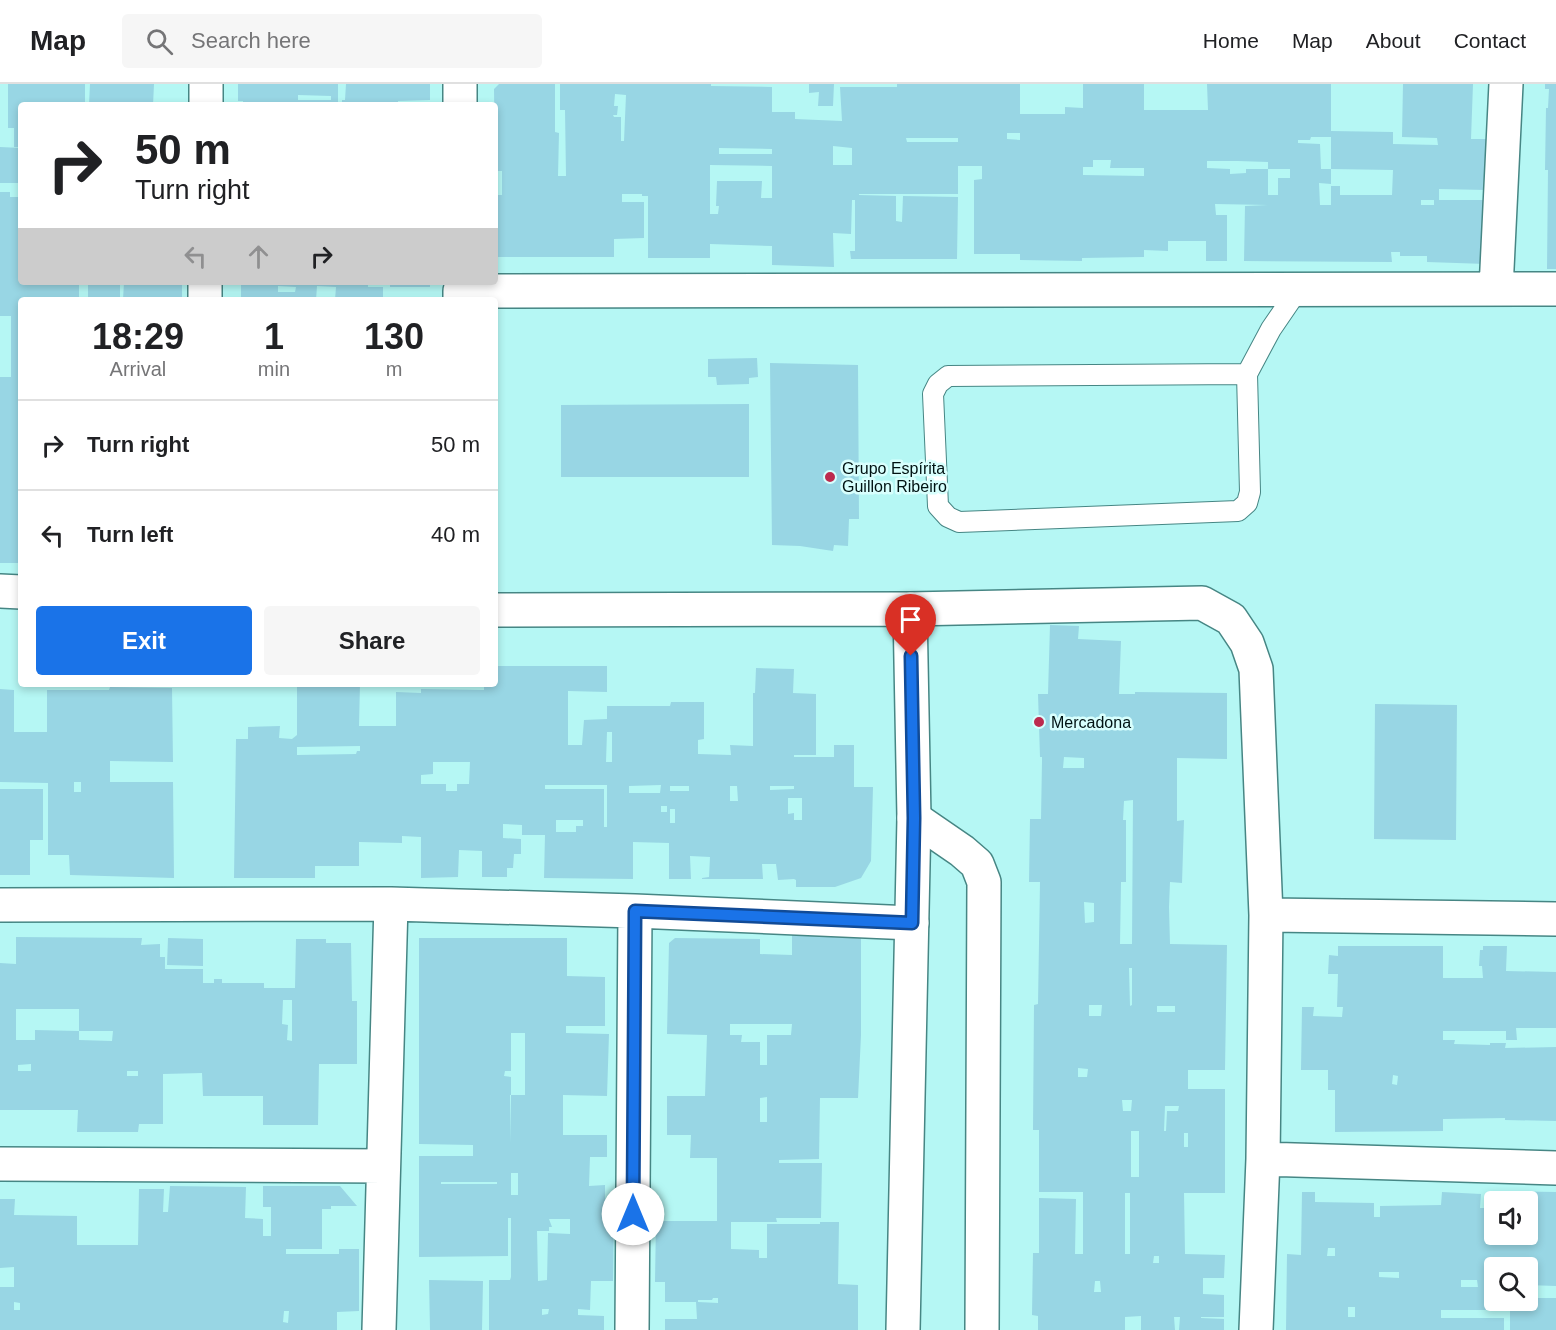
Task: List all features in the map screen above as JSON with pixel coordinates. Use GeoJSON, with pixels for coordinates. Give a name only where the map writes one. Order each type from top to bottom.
{"type":"FeatureCollection","features":[{"type":"Feature","properties":{"kind":"street"},"geometry":{"type":"LineString","coordinates":[[206,84],[206,102]]}},
{"type":"Feature","properties":{"kind":"street"},"geometry":{"type":"LineString","coordinates":[[460,84],[460,102]]}},
{"type":"Feature","properties":{"kind":"street"},"geometry":{"type":"LineString","coordinates":[[1496,288],[1506,84]]}},
{"type":"Feature","properties":{"kind":"street"},"geometry":{"type":"LineString","coordinates":[[460,291],[1556,289]]}},
{"type":"Feature","properties":{"kind":"street"},"geometry":{"type":"LineString","coordinates":[[0,591],[18,592]]}},
{"type":"Feature","properties":{"kind":"street"},"geometry":{"type":"LineString","coordinates":[[498,610],[910,609],[1202,603],[1231,619],[1247,643],[1256,669],[1266,915],[1263,1159],[1256,1330]]}},
{"type":"Feature","properties":{"kind":"street"},"geometry":{"type":"LineString","coordinates":[[903,1330],[914,818],[910,609]]}},
{"type":"Feature","properties":{"kind":"street"},"geometry":{"type":"LineString","coordinates":[[914,818],[977,864],[984,882],[982,1330]]}},
{"type":"Feature","properties":{"kind":"street"},"geometry":{"type":"LineString","coordinates":[[0,905],[391,904],[635,911],[912,923]]}},
{"type":"Feature","properties":{"kind":"street"},"geometry":{"type":"LineString","coordinates":[[379,1330],[391,904]]}},
{"type":"Feature","properties":{"kind":"street"},"geometry":{"type":"LineString","coordinates":[[632,1330],[635,911]]}},
{"type":"Feature","properties":{"kind":"street"},"geometry":{"type":"LineString","coordinates":[[1266,915],[1556,919]]}},
{"type":"Feature","properties":{"kind":"street"},"geometry":{"type":"LineString","coordinates":[[1263,1159],[1556,1168]]}},
{"type":"Feature","properties":{"kind":"street"},"geometry":{"type":"LineString","coordinates":[[0,1164],[383,1166]]}},
{"type":"Feature","properties":{"kind":"lane"},"geometry":{"type":"LineString","coordinates":[[1247,374],[948,376],[938,384],[933,394],[938,506],[948,517],[959,522],[1238,511],[1247,503],[1251,492],[1247,374],[1275,321],[1299,288]]}},
{"type":"Feature","properties":{"kind":"building"},"geometry":{"type":"Polygon","coordinates":[[[8,84],[85,84],[85,102],[18,102],[18,147],[14,147],[14,128],[8,128],[8,84]]]}},
{"type":"Feature","properties":{"kind":"building"},"geometry":{"type":"Polygon","coordinates":[[[90,84],[154,84],[153,102],[89,102],[90,84]]]}},
{"type":"Feature","properties":{"kind":"building"},"geometry":{"type":"Polygon","coordinates":[[[238,84],[338,84],[338,102],[238,101],[238,84]],[[298,95],[298,100],[331,100],[331,96],[298,95]]]}},
{"type":"Feature","properties":{"kind":"building"},"geometry":{"type":"Polygon","coordinates":[[[346,84],[430,84],[430,100],[342,102],[345,100],[346,84]]]}},
{"type":"Feature","properties":{"kind":"building"},"geometry":{"type":"Polygon","coordinates":[[[499,84],[555,84],[555,132],[559,133],[558,176],[566,176],[565,110],[560,110],[560,84],[711,84],[711,86],[772,87],[772,112],[795,112],[795,119],[842,121],[840,87],[897,87],[897,84],[1020,84],[1020,114],[1065,114],[1065,107],[1083,108],[1083,84],[1144,84],[1144,110],[1208,110],[1207,84],[1331,84],[1331,131],[1393,132],[1393,144],[1438,145],[1437,138],[1402,137],[1403,84],[1473,84],[1471,139],[1487,139],[1486,190],[1439,189],[1439,200],[1487,200],[1486,264],[1427,262],[1427,256],[1400,256],[1400,252],[1391,252],[1392,262],[1244,261],[1245,206],[1268,205],[1215,204],[1216,215],[1227,215],[1227,261],[1206,261],[1206,241],[1168,241],[1168,251],[1144,250],[1144,257],[1082,258],[1082,261],[1020,260],[1020,254],[974,254],[974,180],[982,179],[982,166],[958,166],[958,194],[859,194],[896,196],[896,221],[902,222],[903,196],[958,197],[957,259],[851,259],[850,251],[855,251],[855,200],[852,200],[851,234],[833,233],[834,267],[772,265],[772,246],[710,244],[710,258],[648,258],[648,196],[642,196],[642,194],[622,194],[622,202],[644,202],[644,238],[614,239],[614,257],[498,257],[498,195],[502,195],[502,171],[498,171],[498,102],[494,102],[494,89],[499,84]],[[615,94],[614,106],[618,106],[617,115],[613,115],[621,117],[621,141],[624,141],[626,95],[615,94]],[[1007,133],[1007,139],[1020,140],[1020,133],[1007,133]],[[1311,137],[1310,140],[1298,140],[1298,143],[1320,144],[1321,169],[1331,169],[1331,137],[1311,137]],[[906,138],[907,142],[958,142],[958,138],[906,138]],[[833,146],[833,165],[852,165],[852,148],[833,146]],[[719,148],[719,154],[772,154],[772,149],[719,148]],[[1093,160],[1093,167],[1083,167],[1083,175],[1144,176],[1144,168],[1110,168],[1111,160],[1093,160]],[[1207,161],[1207,168],[1230,169],[1230,174],[1246,173],[1246,169],[1268,169],[1268,162],[1207,161]],[[710,165],[710,214],[718,214],[717,181],[762,181],[761,198],[772,198],[772,166],[710,165]],[[1268,169],[1268,195],[1278,195],[1278,178],[1290,178],[1290,169],[1268,169]],[[1331,169],[1331,184],[1319,183],[1320,205],[1331,205],[1331,186],[1340,186],[1340,195],[1392,195],[1393,170],[1331,169]],[[1421,200],[1421,205],[1434,205],[1434,200],[1421,200]]]}},
{"type":"Feature","properties":{"kind":"building"},"geometry":{"type":"Polygon","coordinates":[[[809,84],[834,84],[833,106],[818,106],[819,92],[809,93],[809,84]]]}},
{"type":"Feature","properties":{"kind":"building"},"geometry":{"type":"Polygon","coordinates":[[[1545,84],[1556,84],[1556,269],[1547,269],[1548,170],[1545,170],[1546,108],[1548,108],[1549,89],[1545,89],[1545,84]]]}},
{"type":"Feature","properties":{"kind":"building"},"geometry":{"type":"Polygon","coordinates":[[[0,147],[18,148],[18,183],[0,183],[0,147]]]}},
{"type":"Feature","properties":{"kind":"building"},"geometry":{"type":"Polygon","coordinates":[[[0,192],[10,192],[10,197],[18,197],[18,285],[79,285],[79,297],[18,297],[18,563],[0,563],[0,377],[11,377],[11,316],[0,316],[0,192]]]}},
{"type":"Feature","properties":{"kind":"building"},"geometry":{"type":"Polygon","coordinates":[[[88,285],[120,285],[120,297],[88,297],[88,285]]]}},
{"type":"Feature","properties":{"kind":"building"},"geometry":{"type":"Polygon","coordinates":[[[124,285],[182,285],[182,297],[123,297],[124,285]]]}},
{"type":"Feature","properties":{"kind":"building"},"geometry":{"type":"Polygon","coordinates":[[[241,285],[368,285],[368,287],[383,287],[383,297],[335,297],[336,287],[317,286],[316,297],[241,297],[241,285]],[[278,286],[278,292],[295,292],[296,287],[278,286]]]}},
{"type":"Feature","properties":{"kind":"building"},"geometry":{"type":"Polygon","coordinates":[[[390,285],[430,285],[430,287],[390,287],[390,285]]]}},
{"type":"Feature","properties":{"kind":"building"},"geometry":{"type":"Polygon","coordinates":[[[757,358],[758,377],[749,378],[749,384],[717,385],[716,377],[708,377],[708,359],[757,358]]]}},
{"type":"Feature","properties":{"kind":"building"},"geometry":{"type":"Polygon","coordinates":[[[770,363],[858,365],[859,519],[849,519],[848,546],[834,545],[833,551],[772,545],[770,363]]]}},
{"type":"Feature","properties":{"kind":"building"},"geometry":{"type":"Polygon","coordinates":[[[749,404],[749,477],[561,477],[561,405],[749,404]]]}},
{"type":"Feature","properties":{"kind":"building"},"geometry":{"type":"Polygon","coordinates":[[[1050,625],[1079,626],[1078,639],[1121,641],[1119,694],[1135,694],[1135,692],[1227,693],[1227,759],[1177,758],[1177,821],[1184,820],[1182,883],[1170,882],[1169,907],[1170,944],[1227,945],[1225,1070],[1188,1070],[1188,1089],[1225,1089],[1225,1193],[1184,1193],[1185,1254],[1225,1255],[1224,1278],[1203,1278],[1203,1294],[1224,1295],[1224,1317],[1201,1317],[1224,1319],[1224,1330],[1179,1330],[1180,1317],[1174,1317],[1175,1330],[1141,1330],[1141,1316],[1125,1317],[1125,1330],[1038,1330],[1038,1316],[1032,1315],[1033,1253],[1039,1253],[1039,1198],[1076,1199],[1075,1254],[1083,1254],[1083,1192],[1039,1192],[1039,1130],[1033,1130],[1034,1005],[1038,1004],[1040,882],[1029,882],[1030,819],[1041,819],[1042,757],[1040,757],[1038,694],[1048,694],[1050,625]],[[1064,757],[1063,768],[1084,768],[1084,758],[1064,757]],[[1133,800],[1124,801],[1123,820],[1126,820],[1126,882],[1121,882],[1120,944],[1132,944],[1133,800]],[[1084,902],[1085,923],[1094,922],[1094,903],[1084,902]],[[1129,968],[1130,1006],[1132,1005],[1132,968],[1129,968]],[[1089,1005],[1089,1016],[1101,1016],[1102,1005],[1089,1005]],[[1157,1006],[1157,1012],[1175,1012],[1175,1006],[1157,1006]],[[1078,1068],[1078,1077],[1087,1077],[1088,1069],[1078,1068]],[[1122,1100],[1123,1111],[1131,1111],[1132,1100],[1122,1100]],[[1165,1106],[1164,1131],[1166,1131],[1167,1111],[1178,1111],[1179,1106],[1165,1106]],[[1131,1131],[1131,1177],[1139,1177],[1139,1131],[1131,1131]],[[1184,1133],[1184,1147],[1188,1147],[1188,1133],[1184,1133]],[[1125,1193],[1125,1254],[1130,1254],[1130,1193],[1125,1193]],[[1154,1256],[1153,1263],[1159,1263],[1159,1256],[1154,1256]],[[1095,1281],[1094,1292],[1101,1292],[1100,1281],[1095,1281]]]}},
{"type":"Feature","properties":{"kind":"building"},"geometry":{"type":"Polygon","coordinates":[[[498,666],[607,666],[607,692],[568,691],[568,745],[582,745],[584,720],[607,719],[607,706],[670,706],[671,702],[704,702],[704,739],[698,740],[698,754],[731,755],[730,745],[753,746],[753,693],[755,693],[756,668],[794,669],[793,693],[816,694],[816,755],[794,755],[794,757],[834,757],[834,745],[854,745],[854,787],[873,787],[871,861],[861,878],[835,887],[796,887],[794,879],[778,880],[776,864],[762,864],[763,879],[702,879],[709,877],[710,857],[690,856],[691,879],[669,879],[669,843],[633,842],[633,879],[544,878],[545,835],[522,835],[522,825],[503,824],[503,838],[521,839],[521,854],[514,854],[513,868],[507,868],[507,877],[482,877],[482,851],[459,850],[458,877],[421,878],[421,837],[402,836],[402,843],[359,842],[359,866],[315,866],[315,878],[234,878],[236,739],[248,739],[248,727],[280,726],[279,738],[292,739],[297,735],[297,687],[360,687],[359,726],[396,726],[396,692],[421,693],[421,689],[484,690],[484,687],[498,687],[498,666]],[[607,732],[606,762],[612,762],[612,732],[607,732]],[[360,746],[297,747],[297,755],[356,754],[360,751],[360,746]],[[433,762],[433,774],[421,775],[421,784],[446,784],[446,791],[457,791],[457,784],[469,784],[470,762],[433,762]],[[545,785],[545,789],[604,789],[604,827],[607,827],[607,785],[545,785]],[[661,785],[629,786],[629,793],[660,793],[661,785]],[[670,786],[670,791],[689,791],[689,786],[670,786]],[[730,786],[730,801],[738,801],[737,786],[730,786]],[[770,786],[770,790],[794,789],[794,786],[770,786]],[[788,798],[788,814],[794,813],[794,820],[802,820],[802,798],[788,798]],[[661,806],[661,812],[667,812],[667,806],[661,806]],[[670,809],[670,823],[675,823],[675,809],[670,809]],[[556,820],[556,832],[576,832],[576,826],[583,826],[583,820],[556,820]]]}},
{"type":"Feature","properties":{"kind":"building"},"geometry":{"type":"Polygon","coordinates":[[[110,687],[172,688],[173,762],[110,761],[110,782],[173,782],[174,878],[70,875],[69,855],[48,855],[48,783],[0,782],[0,689],[14,690],[14,732],[47,732],[47,690],[109,690],[110,687]],[[74,782],[74,792],[81,792],[81,782],[74,782]]]}},
{"type":"Feature","properties":{"kind":"building"},"geometry":{"type":"Polygon","coordinates":[[[1375,704],[1457,705],[1456,840],[1374,839],[1375,704]]]}},
{"type":"Feature","properties":{"kind":"building"},"geometry":{"type":"Polygon","coordinates":[[[0,789],[43,789],[43,840],[30,840],[30,875],[0,875],[0,789]]]}},
{"type":"Feature","properties":{"kind":"building"},"geometry":{"type":"Polygon","coordinates":[[[861,932],[861,1035],[858,1098],[820,1098],[819,1159],[779,1160],[779,1163],[822,1163],[821,1218],[776,1218],[777,1222],[731,1222],[731,1249],[759,1250],[759,1258],[767,1258],[767,1224],[839,1222],[838,1284],[858,1285],[858,1330],[665,1330],[665,1319],[697,1319],[696,1302],[665,1302],[665,1282],[655,1282],[656,1221],[717,1221],[717,1158],[690,1158],[691,1135],[667,1135],[667,1096],[705,1096],[707,1035],[667,1034],[669,943],[675,938],[760,939],[760,954],[792,955],[792,934],[861,932]],[[730,1024],[730,1035],[742,1035],[741,1042],[760,1042],[760,1065],[767,1065],[767,1035],[791,1035],[792,1024],[730,1024]],[[767,1097],[760,1098],[760,1122],[767,1122],[767,1097]],[[718,1298],[698,1300],[698,1302],[718,1303],[718,1298]]]}},
{"type":"Feature","properties":{"kind":"building"},"geometry":{"type":"Polygon","coordinates":[[[16,937],[142,938],[141,945],[160,944],[160,957],[165,957],[165,969],[203,969],[203,983],[214,983],[214,979],[222,979],[222,983],[264,983],[264,988],[295,988],[296,939],[326,939],[326,943],[351,943],[352,1001],[357,1001],[357,1064],[319,1064],[318,1125],[263,1125],[263,1096],[203,1096],[202,1073],[163,1074],[163,1124],[139,1124],[138,1132],[77,1132],[78,1110],[0,1110],[0,963],[16,964],[16,937]],[[283,1000],[282,1024],[288,1025],[287,1040],[292,1041],[292,1000],[283,1000]],[[16,1009],[16,1040],[35,1040],[35,1030],[79,1031],[79,1009],[16,1009]],[[79,1031],[79,1040],[112,1041],[113,1031],[79,1031]],[[31,1064],[18,1065],[18,1071],[31,1071],[31,1064]],[[127,1071],[127,1076],[138,1076],[138,1071],[127,1071]]]}},
{"type":"Feature","properties":{"kind":"building"},"geometry":{"type":"Polygon","coordinates":[[[168,938],[203,939],[203,966],[167,965],[168,938]]]}},
{"type":"Feature","properties":{"kind":"building"},"geometry":{"type":"Polygon","coordinates":[[[419,938],[567,938],[567,976],[605,977],[605,1026],[566,1026],[566,1033],[609,1034],[607,1096],[563,1095],[563,1135],[607,1135],[607,1157],[590,1157],[589,1186],[605,1185],[605,1218],[614,1219],[613,1281],[591,1281],[590,1310],[578,1309],[578,1315],[604,1316],[604,1330],[489,1330],[489,1280],[510,1280],[511,1277],[511,1218],[508,1218],[508,1256],[419,1257],[419,1156],[473,1156],[473,1145],[419,1144],[419,938]],[[511,1033],[511,1071],[505,1071],[504,1076],[511,1077],[511,1095],[525,1095],[525,1033],[511,1033]],[[510,1095],[510,1143],[511,1095],[510,1095]],[[511,1173],[511,1195],[518,1195],[518,1173],[511,1173]],[[441,1182],[441,1184],[497,1184],[497,1182],[441,1182]],[[549,1219],[552,1227],[549,1227],[549,1231],[537,1231],[538,1281],[547,1280],[548,1233],[570,1234],[570,1219],[549,1219]],[[542,1309],[542,1315],[548,1314],[549,1309],[542,1309]]]}},
{"type":"Feature","properties":{"kind":"building"},"geometry":{"type":"Polygon","coordinates":[[[1338,946],[1443,946],[1443,978],[1483,978],[1482,966],[1479,966],[1480,950],[1483,950],[1483,946],[1507,946],[1506,971],[1556,972],[1556,1028],[1516,1028],[1517,1040],[1506,1040],[1506,1031],[1443,1031],[1443,1040],[1455,1040],[1454,1044],[1506,1043],[1505,1048],[1556,1047],[1556,1121],[1505,1120],[1505,1118],[1443,1119],[1443,1131],[1335,1132],[1335,1090],[1328,1090],[1328,1070],[1301,1070],[1302,1007],[1314,1007],[1313,1016],[1342,1017],[1343,1007],[1337,1007],[1338,974],[1328,974],[1329,955],[1338,956],[1338,946]],[[1393,1075],[1392,1084],[1397,1085],[1398,1076],[1393,1075]]]}},
{"type":"Feature","properties":{"kind":"building"},"geometry":{"type":"Polygon","coordinates":[[[170,1186],[246,1187],[245,1218],[263,1219],[263,1236],[271,1236],[271,1207],[263,1207],[263,1186],[340,1186],[357,1206],[331,1206],[331,1209],[322,1209],[322,1249],[286,1249],[286,1254],[339,1254],[339,1249],[359,1249],[359,1311],[337,1312],[337,1330],[0,1330],[0,1287],[14,1287],[14,1267],[0,1268],[0,1199],[15,1199],[14,1215],[77,1216],[77,1245],[138,1245],[139,1189],[164,1189],[163,1212],[168,1212],[170,1186]],[[14,1302],[14,1310],[20,1310],[20,1303],[14,1302]],[[284,1311],[283,1322],[288,1323],[289,1311],[284,1311]]]}},
{"type":"Feature","properties":{"kind":"building"},"geometry":{"type":"Polygon","coordinates":[[[1302,1192],[1315,1192],[1315,1202],[1374,1203],[1374,1217],[1380,1217],[1380,1206],[1441,1205],[1442,1192],[1481,1194],[1480,1208],[1484,1208],[1484,1245],[1538,1245],[1538,1192],[1556,1192],[1556,1286],[1538,1285],[1538,1257],[1484,1257],[1484,1310],[1441,1310],[1441,1318],[1504,1318],[1504,1330],[1286,1330],[1287,1254],[1301,1255],[1302,1192]],[[1328,1248],[1327,1256],[1335,1256],[1335,1248],[1328,1248]],[[1379,1272],[1379,1277],[1399,1278],[1399,1272],[1379,1272]],[[1461,1280],[1461,1287],[1478,1287],[1477,1280],[1461,1280]],[[1348,1307],[1348,1317],[1355,1317],[1355,1307],[1348,1307]]]}},
{"type":"Feature","properties":{"kind":"building"},"geometry":{"type":"Polygon","coordinates":[[[429,1280],[483,1281],[482,1330],[430,1330],[429,1280]]]}},
{"type":"Feature","properties":{"kind":"building"},"geometry":{"type":"Polygon","coordinates":[[[1538,1298],[1556,1298],[1556,1330],[1510,1330],[1510,1311],[1538,1311],[1538,1298]]]}},
{"type":"Feature","properties":{"kind":"place","name":"Grupo Espírita Guillon Ribeiro"},"geometry":{"type":"Point","coordinates":[830,477]}},
{"type":"Feature","properties":{"kind":"place","name":"Mercadona"},"geometry":{"type":"Point","coordinates":[1039,722]}},
{"type":"Feature","properties":{"kind":"route"},"geometry":{"type":"LineString","coordinates":[[633,1214],[635,911],[912,923],[914,818],[911,656]]}}]}
